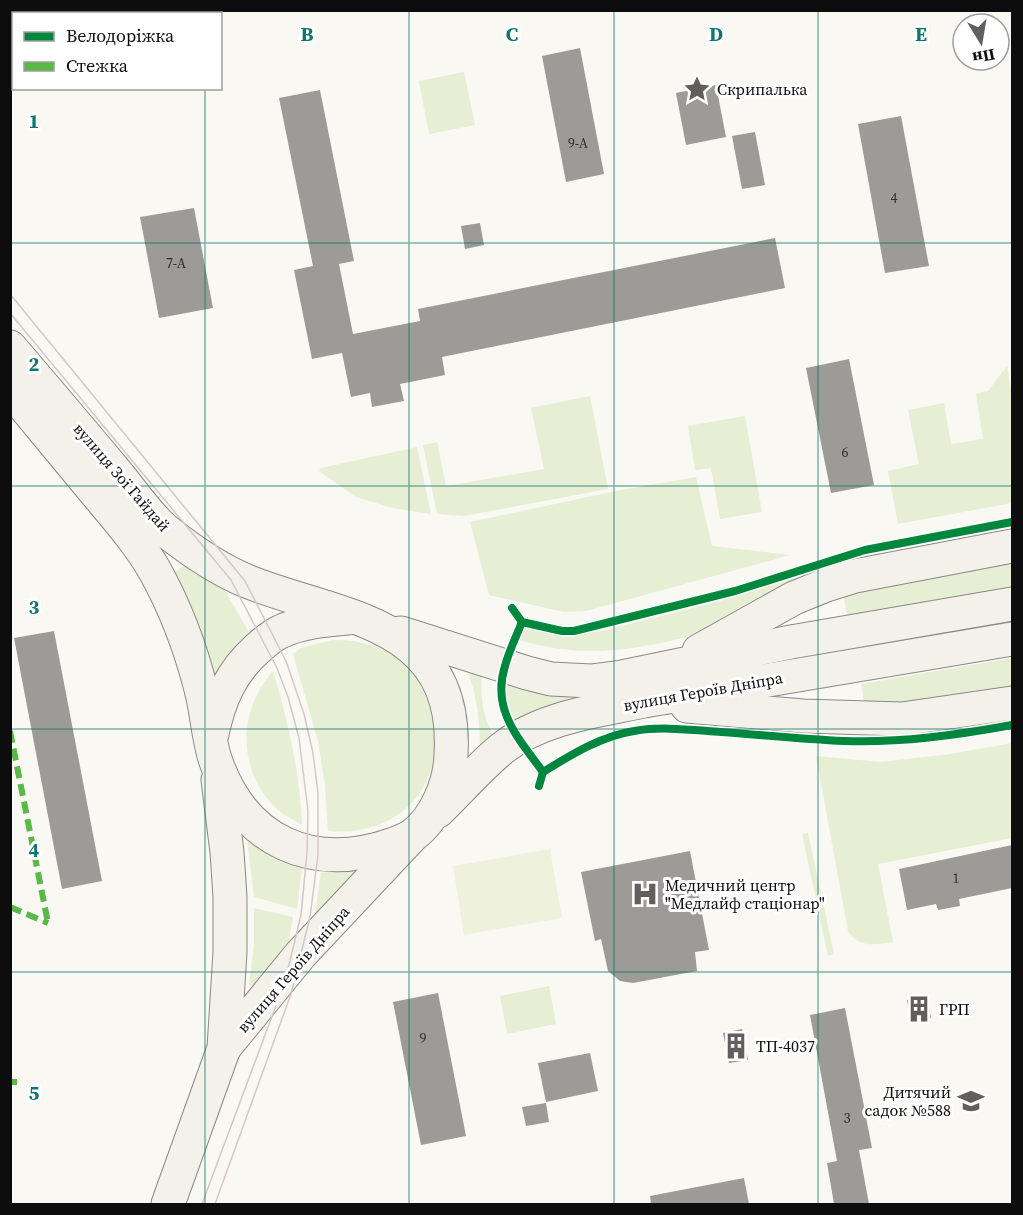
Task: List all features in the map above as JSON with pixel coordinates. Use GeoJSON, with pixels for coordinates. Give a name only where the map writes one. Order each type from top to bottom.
{"type":"FeatureCollection","features":[{"type":"Feature","properties":{"kind":"main road","name":"вулиця Зої Гайдай"},"geometry":{"type":"LineString","coordinates":[[10,347],[162,526],[180,541],[196,553],[245,581],[368,622]]}},
{"type":"Feature","properties":{"kind":"main road","name":"вулиця Зої Гайдай"},"geometry":{"type":"LineString","coordinates":[[10,389],[139,545],[156,574],[186,643],[201,690],[213,747]]}},
{"type":"Feature","properties":{"kind":"main road","name":"вулиця Героїв Дніпра"},"geometry":{"type":"LineString","coordinates":[[665,668],[794,598],[826,585],[855,576],[1012,546]]}},
{"type":"Feature","properties":{"kind":"main road","name":"вулиця Героїв Дніпра"},"geometry":{"type":"LineString","coordinates":[[368,622],[493,663],[551,679],[591,681],[791,642],[1012,604]]}},
{"type":"Feature","properties":{"kind":"main road"},"geometry":{"type":"LineString","coordinates":[[320,620],[368,622],[412,646],[428,663],[438,680],[453,730],[451,764],[443,790],[420,829],[384,847],[356,854],[307,853],[280,842],[259,827],[231,793],[213,747],[216,712],[225,690],[244,661],[270,638],[293,627],[320,620]]}},
{"type":"Feature","properties":{"kind":"main road","name":"вулиця Героїв Дніпра"},"geometry":{"type":"LineString","coordinates":[[224,1048],[301,954],[420,829],[505,746],[526,734],[551,723],[583,714],[644,701],[1012,639]]}},
{"type":"Feature","properties":{"kind":"main road"},"geometry":{"type":"LineString","coordinates":[[644,701],[856,719],[902,719],[1012,703]]}},
{"type":"Feature","properties":{"kind":"main road","name":"вулиця Героїв Дніпра"},"geometry":{"type":"LineString","coordinates":[[168,1204],[224,1048],[230,952],[230,897],[227,852],[213,747]]}},
{"type":"Feature","properties":{"kind":"green space"},"geometry":{"type":"Polygon","coordinates":[[[464,72],[475,125],[429,134],[419,81],[464,72]]]}},
{"type":"Feature","properties":{"kind":"green space"},"geometry":{"type":"Polygon","coordinates":[[[1007,366],[1012,395],[1012,503],[898,524],[888,471],[919,464],[908,410],[944,403],[951,444],[983,439],[976,394],[988,391],[1007,366]]]}},
{"type":"Feature","properties":{"kind":"green space"},"geometry":{"type":"Polygon","coordinates":[[[590,396],[608,489],[464,516],[437,514],[423,445],[437,442],[446,486],[544,469],[531,408],[590,396]]]}},
{"type":"Feature","properties":{"kind":"green space"},"geometry":{"type":"Polygon","coordinates":[[[745,416],[762,512],[720,519],[711,468],[695,470],[688,426],[745,416]]]}},
{"type":"Feature","properties":{"kind":"green space"},"geometry":{"type":"Polygon","coordinates":[[[417,447],[431,514],[392,508],[356,497],[319,471],[321,468],[417,447]]]}},
{"type":"Feature","properties":{"kind":"green space"},"geometry":{"type":"Polygon","coordinates":[[[696,477],[712,546],[790,555],[586,611],[564,612],[489,595],[470,522],[621,490],[696,477]]]}},
{"type":"Feature","properties":{"kind":"green space"},"geometry":{"type":"Polygon","coordinates":[[[1012,555],[1012,587],[847,616],[843,592],[1012,555]]]}},
{"type":"Feature","properties":{"kind":"green space"},"geometry":{"type":"Polygon","coordinates":[[[185,565],[219,580],[250,634],[228,656],[215,684],[169,576],[185,565]]]}},
{"type":"Feature","properties":{"kind":"green space"},"geometry":{"type":"Polygon","coordinates":[[[796,578],[704,630],[668,642],[620,650],[587,651],[554,648],[519,640],[525,627],[561,636],[601,631],[716,602],[796,578]]]}},
{"type":"Feature","properties":{"kind":"green space"},"geometry":{"type":"Polygon","coordinates":[[[332,640],[378,648],[411,670],[430,702],[436,738],[429,775],[409,806],[375,826],[328,831],[325,785],[318,741],[293,654],[301,648],[332,640]]]}},
{"type":"Feature","properties":{"kind":"green space"},"geometry":{"type":"Polygon","coordinates":[[[1012,658],[1012,690],[865,708],[861,684],[1012,658]]]}},
{"type":"Feature","properties":{"kind":"green space"},"geometry":{"type":"Polygon","coordinates":[[[466,667],[482,672],[484,708],[488,725],[497,742],[480,756],[478,711],[466,667]]]}},
{"type":"Feature","properties":{"kind":"green space"},"geometry":{"type":"Polygon","coordinates":[[[273,671],[292,747],[299,786],[302,825],[278,810],[265,795],[255,778],[249,760],[248,723],[253,704],[261,687],[273,671]]]}},
{"type":"Feature","properties":{"kind":"green space"},"geometry":{"type":"Polygon","coordinates":[[[505,679],[568,696],[568,700],[518,730],[504,706],[505,679]]]}},
{"type":"Feature","properties":{"kind":"green space"},"geometry":{"type":"Polygon","coordinates":[[[1012,743],[1012,838],[878,864],[893,942],[868,944],[852,936],[848,931],[816,756],[881,762],[951,754],[1012,743]]]}},
{"type":"Feature","properties":{"kind":"green space"},"geometry":{"type":"Polygon","coordinates":[[[808,833],[834,954],[828,956],[802,834],[808,833]]]}},
{"type":"Feature","properties":{"kind":"green space"},"geometry":{"type":"Polygon","coordinates":[[[250,838],[270,853],[302,868],[297,909],[254,897],[247,839],[250,838]]]}},
{"type":"Feature","properties":{"kind":"green space"},"geometry":{"type":"Polygon","coordinates":[[[550,849],[562,918],[464,935],[453,866],[550,849]]]}},
{"type":"Feature","properties":{"kind":"green space"},"geometry":{"type":"Polygon","coordinates":[[[362,869],[315,914],[321,873],[362,869]]]}},
{"type":"Feature","properties":{"kind":"green space"},"geometry":{"type":"Polygon","coordinates":[[[254,908],[293,917],[288,946],[253,986],[249,985],[254,945],[254,908]]]}},
{"type":"Feature","properties":{"kind":"green space"},"geometry":{"type":"Polygon","coordinates":[[[549,986],[556,1024],[507,1034],[500,996],[549,986]]]}},
{"type":"Feature","properties":{"kind":"building"},"geometry":{"type":"Polygon","coordinates":[[[580,48],[604,174],[566,182],[542,56],[580,48]]]}},
{"type":"Feature","properties":{"kind":"building"},"geometry":{"type":"Polygon","coordinates":[[[716,85],[726,137],[686,145],[676,93],[716,85]]]}},
{"type":"Feature","properties":{"kind":"building"},"geometry":{"type":"Polygon","coordinates":[[[320,90],[354,261],[339,264],[353,334],[420,321],[418,309],[775,238],[785,288],[442,357],[445,375],[400,384],[404,401],[372,407],[370,393],[351,397],[342,353],[312,359],[294,270],[313,266],[279,98],[320,90]]]}},
{"type":"Feature","properties":{"kind":"building"},"geometry":{"type":"Polygon","coordinates":[[[901,116],[929,266],[885,273],[858,124],[901,116]]]}},
{"type":"Feature","properties":{"kind":"building"},"geometry":{"type":"Polygon","coordinates":[[[755,132],[765,185],[742,189],[732,136],[755,132]]]}},
{"type":"Feature","properties":{"kind":"building"},"geometry":{"type":"Polygon","coordinates":[[[194,208],[213,308],[159,318],[140,217],[194,208]]]}},
{"type":"Feature","properties":{"kind":"building"},"geometry":{"type":"Polygon","coordinates":[[[480,223],[484,245],[465,249],[461,226],[480,223]]]}},
{"type":"Feature","properties":{"kind":"building"},"geometry":{"type":"Polygon","coordinates":[[[849,359],[874,485],[831,493],[806,368],[849,359]]]}},
{"type":"Feature","properties":{"kind":"building"},"geometry":{"type":"Polygon","coordinates":[[[54,631],[102,881],[62,889],[14,638],[54,631]]]}},
{"type":"Feature","properties":{"kind":"building"},"geometry":{"type":"Polygon","coordinates":[[[1012,845],[1012,888],[959,899],[960,906],[938,910],[936,904],[907,910],[899,869],[1012,845]]]}},
{"type":"Feature","properties":{"kind":"building"},"geometry":{"type":"Polygon","coordinates":[[[690,851],[709,950],[695,952],[697,971],[633,983],[620,981],[608,971],[601,939],[595,941],[581,872],[690,851]]]}},
{"type":"Feature","properties":{"kind":"building"},"geometry":{"type":"Polygon","coordinates":[[[438,993],[466,1136],[421,1145],[393,1002],[438,993]]]}},
{"type":"Feature","properties":{"kind":"building","name":"ГРП"},"geometry":{"type":"Polygon","coordinates":[[[927,996],[931,1018],[911,1022],[907,1000],[927,996]]]}},
{"type":"Feature","properties":{"kind":"building"},"geometry":{"type":"Polygon","coordinates":[[[845,1008],[872,1148],[859,1150],[869,1204],[834,1204],[827,1163],[837,1161],[810,1015],[845,1008]]]}},
{"type":"Feature","properties":{"kind":"building","name":"ТП-4037"},"geometry":{"type":"Polygon","coordinates":[[[742,1029],[748,1060],[729,1063],[723,1033],[742,1029]]]}},
{"type":"Feature","properties":{"kind":"building"},"geometry":{"type":"Polygon","coordinates":[[[590,1053],[598,1091],[546,1102],[538,1063],[590,1053]]]}},
{"type":"Feature","properties":{"kind":"building"},"geometry":{"type":"Polygon","coordinates":[[[546,1103],[549,1122],[526,1126],[522,1107],[546,1103]]]}},
{"type":"Feature","properties":{"kind":"building"},"geometry":{"type":"Polygon","coordinates":[[[744,1178],[749,1204],[651,1204],[650,1196],[744,1178]]]}},
{"type":"Feature","properties":{"kind":"tram line"},"geometry":{"type":"LineString","coordinates":[[10,294],[245,581],[286,661],[304,714],[313,753],[318,793],[318,855],[310,917],[291,994],[215,1204]]}},
{"type":"Feature","properties":{"kind":"tram line"},"geometry":{"type":"LineString","coordinates":[[10,313],[231,580],[277,668],[299,738],[308,811],[307,853],[301,915],[287,973],[274,1011],[202,1204]]}},
{"type":"Feature","properties":{"kind":"marked path"},"geometry":{"type":"LineString","coordinates":[[10,731],[48,923]]}},
{"type":"Feature","properties":{"kind":"marked path"},"geometry":{"type":"LineString","coordinates":[[10,907],[48,923]]}},
{"type":"Feature","properties":{"kind":"marked path"},"geometry":{"type":"LineString","coordinates":[[10,1082],[17,1082]]}},
{"type":"Feature","properties":{"kind":"cycle path"},"geometry":{"type":"LineString","coordinates":[[512,608],[522,622],[562,631],[574,631],[735,591],[865,550],[1012,522]]}},
{"type":"Feature","properties":{"kind":"cycle path"},"geometry":{"type":"LineString","coordinates":[[522,622],[505,666],[502,696],[505,710],[517,736],[543,772]]}},
{"type":"Feature","properties":{"kind":"cycle path"},"geometry":{"type":"LineString","coordinates":[[539,786],[543,772],[575,753],[610,737],[645,730],[677,729],[844,741],[887,741],[929,738],[1012,725]]}},
{"type":"Feature","properties":{"kind":"place","name":"Скрипалька"},"geometry":{"type":"Point","coordinates":[697,89]}},
{"type":"Feature","properties":{"kind":"place","name":"Медичний центр \"Медлайф стаціонар\""},"geometry":{"type":"Point","coordinates":[645,894]}},
{"type":"Feature","properties":{"kind":"place","name":"ГРП"},"geometry":{"type":"Point","coordinates":[919,1009]}},
{"type":"Feature","properties":{"kind":"place","name":"ТП-4037"},"geometry":{"type":"Point","coordinates":[736,1046]}},
{"type":"Feature","properties":{"kind":"place","name":"Дитячий садок №588"},"geometry":{"type":"Point","coordinates":[971,1101]}}]}
